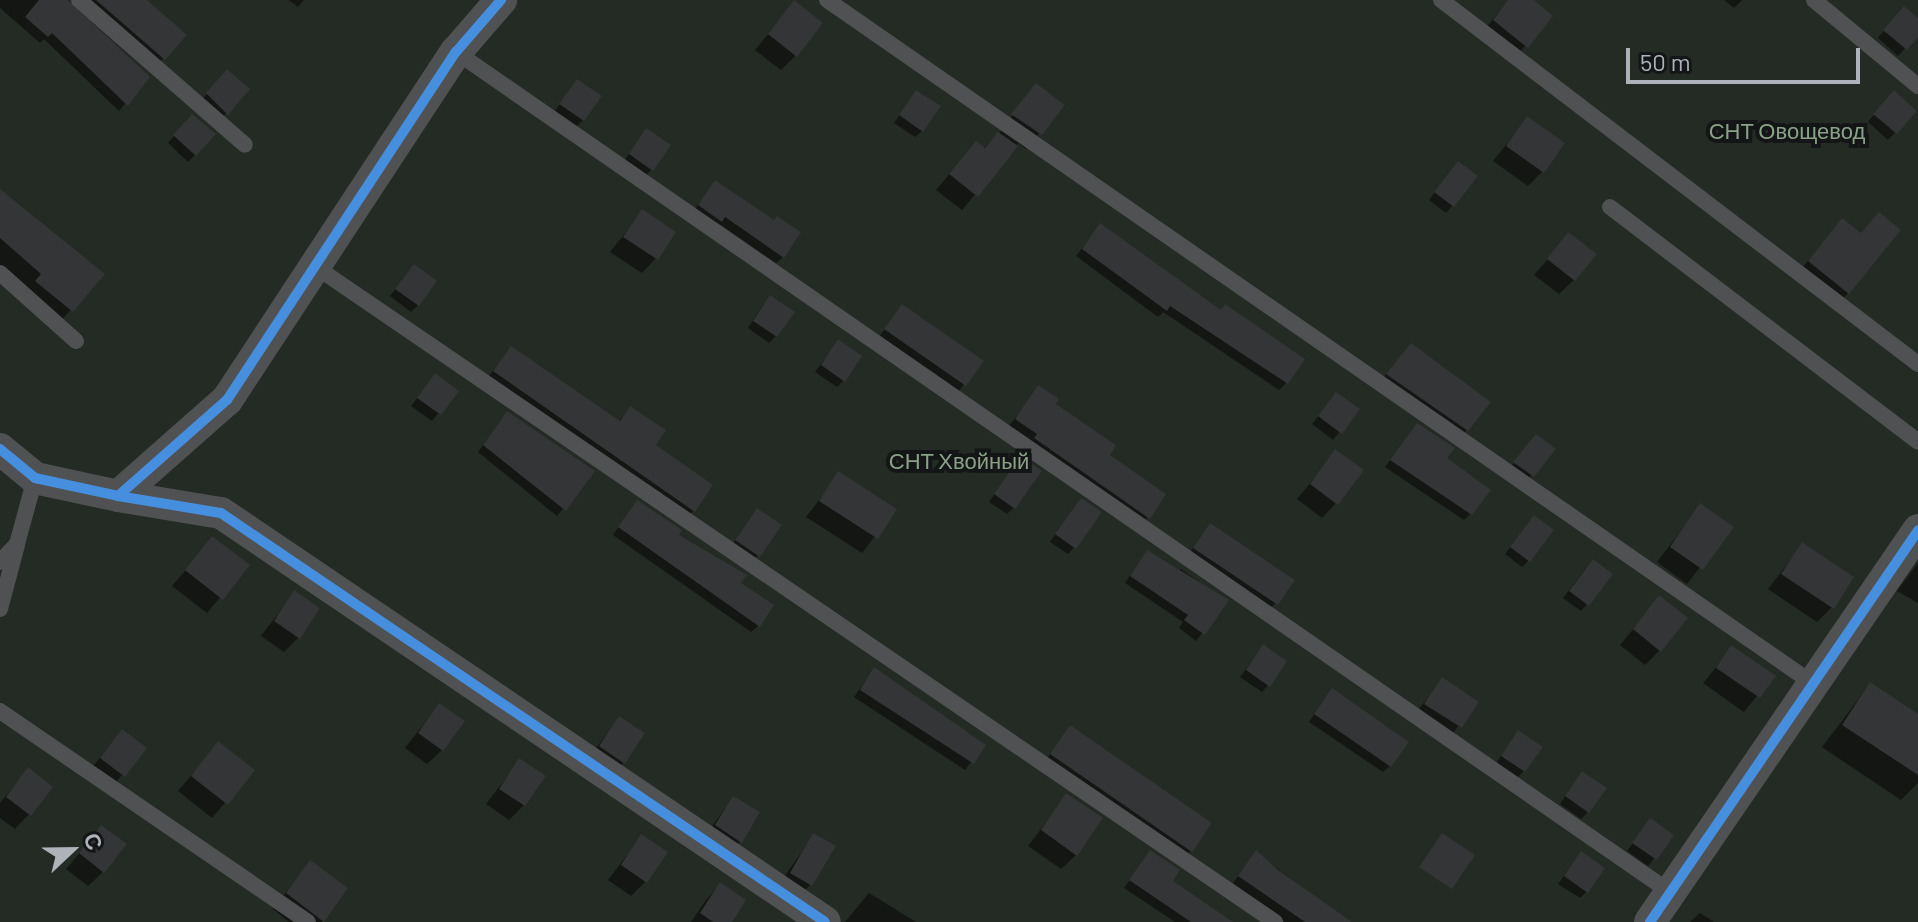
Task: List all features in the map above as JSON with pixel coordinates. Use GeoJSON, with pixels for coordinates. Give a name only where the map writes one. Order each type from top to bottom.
{"type":"FeatureCollection","features":[{"type":"Feature","properties":{"kind":"street"},"geometry":{"type":"LineString","coordinates":[[118,496],[227,400],[456,52],[501,0]]}},
{"type":"Feature","properties":{"kind":"street"},"geometry":{"type":"LineString","coordinates":[[0,449],[35,478],[221,513],[825,922]]}},
{"type":"Feature","properties":{"kind":"street"},"geometry":{"type":"LineString","coordinates":[[1650,922],[1815,685],[1918,530]]}},
{"type":"Feature","properties":{"kind":"lane"},"geometry":{"type":"LineString","coordinates":[[79,0],[245,145]]}},
{"type":"Feature","properties":{"kind":"lane"},"geometry":{"type":"LineString","coordinates":[[827,0],[1815,685]]}},
{"type":"Feature","properties":{"kind":"lane"},"geometry":{"type":"LineString","coordinates":[[1441,0],[1918,364]]}},
{"type":"Feature","properties":{"kind":"lane"},"geometry":{"type":"LineString","coordinates":[[1814,0],[1918,86]]}},
{"type":"Feature","properties":{"kind":"lane"},"geometry":{"type":"LineString","coordinates":[[456,52],[1670,892]]}},
{"type":"Feature","properties":{"kind":"lane"},"geometry":{"type":"LineString","coordinates":[[1610,207],[1918,442]]}},
{"type":"Feature","properties":{"kind":"lane"},"geometry":{"type":"LineString","coordinates":[[313,265],[1275,922]]}},
{"type":"Feature","properties":{"kind":"lane"},"geometry":{"type":"LineString","coordinates":[[0,273],[76,341]]}},
{"type":"Feature","properties":{"kind":"lane"},"geometry":{"type":"LineString","coordinates":[[0,609],[35,478]]}},
{"type":"Feature","properties":{"kind":"lane"},"geometry":{"type":"LineString","coordinates":[[0,562],[17,544]]}},
{"type":"Feature","properties":{"kind":"lane"},"geometry":{"type":"LineString","coordinates":[[0,711],[308,922]]}},
{"type":"Feature","properties":{"kind":"green space","name":"СНТ Хвойный"},"geometry":{"type":"Polygon","coordinates":[[[0,0],[1918,0],[1918,922],[0,922],[0,0]]]}},
{"type":"Feature","properties":{"kind":"building"},"geometry":{"type":"Polygon","coordinates":[[[39,0],[68,0],[150,77],[128,106],[52,33],[48,37],[25,17],[39,0]]]}},
{"type":"Feature","properties":{"kind":"building"},"geometry":{"type":"Polygon","coordinates":[[[96,0],[147,0],[187,35],[165,60],[96,0]]]}},
{"type":"Feature","properties":{"kind":"building"},"geometry":{"type":"Polygon","coordinates":[[[794,0],[823,23],[797,57],[768,34],[794,0]]]}},
{"type":"Feature","properties":{"kind":"building"},"geometry":{"type":"Polygon","coordinates":[[[1508,0],[1534,0],[1553,16],[1528,48],[1493,20],[1508,0]]]}},
{"type":"Feature","properties":{"kind":"building"},"geometry":{"type":"Polygon","coordinates":[[[1904,6],[1918,18],[1918,37],[1907,50],[1883,30],[1904,6]]]}},
{"type":"Feature","properties":{"kind":"building"},"geometry":{"type":"Polygon","coordinates":[[[227,69],[250,89],[228,115],[206,93],[227,69]]]}},
{"type":"Feature","properties":{"kind":"building"},"geometry":{"type":"Polygon","coordinates":[[[577,79],[602,96],[584,121],[559,104],[577,79]]]}},
{"type":"Feature","properties":{"kind":"building"},"geometry":{"type":"Polygon","coordinates":[[[1036,83],[1065,105],[1042,135],[1011,114],[1036,83]]]}},
{"type":"Feature","properties":{"kind":"building"},"geometry":{"type":"Polygon","coordinates":[[[916,90],[941,106],[923,132],[899,115],[916,90]]]}},
{"type":"Feature","properties":{"kind":"building"},"geometry":{"type":"Polygon","coordinates":[[[1894,90],[1917,111],[1897,134],[1873,114],[1894,90]]]}},
{"type":"Feature","properties":{"kind":"building"},"geometry":{"type":"Polygon","coordinates":[[[192,114],[216,134],[196,156],[173,135],[192,114]]]}},
{"type":"Feature","properties":{"kind":"building"},"geometry":{"type":"Polygon","coordinates":[[[1527,116],[1565,143],[1544,173],[1506,146],[1527,116]]]}},
{"type":"Feature","properties":{"kind":"building"},"geometry":{"type":"Polygon","coordinates":[[[646,128],[671,145],[653,171],[629,154],[646,128]]]}},
{"type":"Feature","properties":{"kind":"building"},"geometry":{"type":"Polygon","coordinates":[[[998,132],[1018,146],[978,197],[949,174],[976,141],[985,148],[998,132]]]}},
{"type":"Feature","properties":{"kind":"building"},"geometry":{"type":"Polygon","coordinates":[[[1458,161],[1478,176],[1454,207],[1434,192],[1458,161]]]}},
{"type":"Feature","properties":{"kind":"building"},"geometry":{"type":"Polygon","coordinates":[[[715,180],[774,220],[777,216],[801,232],[784,258],[725,217],[722,222],[698,205],[715,180]]]}},
{"type":"Feature","properties":{"kind":"building"},"geometry":{"type":"Polygon","coordinates":[[[0,189],[105,274],[73,312],[35,281],[41,274],[0,238],[0,189]]]}},
{"type":"Feature","properties":{"kind":"building"},"geometry":{"type":"Polygon","coordinates":[[[642,209],[676,232],[658,260],[623,237],[642,209]]]}},
{"type":"Feature","properties":{"kind":"building"},"geometry":{"type":"Polygon","coordinates":[[[1879,212],[1901,230],[1849,294],[1808,261],[1842,218],[1861,233],[1879,212]]]}},
{"type":"Feature","properties":{"kind":"building"},"geometry":{"type":"Polygon","coordinates":[[[1100,223],[1221,310],[1225,304],[1305,359],[1288,384],[1170,306],[1167,311],[1082,249],[1100,223]]]}},
{"type":"Feature","properties":{"kind":"building"},"geometry":{"type":"Polygon","coordinates":[[[1568,232],[1597,254],[1575,281],[1547,259],[1568,232]]]}},
{"type":"Feature","properties":{"kind":"building"},"geometry":{"type":"Polygon","coordinates":[[[414,264],[437,281],[419,306],[395,289],[414,264]]]}},
{"type":"Feature","properties":{"kind":"building"},"geometry":{"type":"Polygon","coordinates":[[[770,295],[795,312],[777,337],[753,321],[770,295]]]}},
{"type":"Feature","properties":{"kind":"building"},"geometry":{"type":"Polygon","coordinates":[[[902,304],[984,361],[966,386],[884,329],[902,304]]]}},
{"type":"Feature","properties":{"kind":"building"},"geometry":{"type":"Polygon","coordinates":[[[838,339],[862,356],[845,382],[821,365],[838,339]]]}},
{"type":"Feature","properties":{"kind":"building"},"geometry":{"type":"Polygon","coordinates":[[[1411,343],[1491,402],[1468,431],[1386,374],[1411,343]]]}},
{"type":"Feature","properties":{"kind":"building"},"geometry":{"type":"Polygon","coordinates":[[[511,346],[620,421],[630,406],[666,430],[656,445],[713,485],[695,512],[493,371],[511,346]]]}},
{"type":"Feature","properties":{"kind":"building"},"geometry":{"type":"Polygon","coordinates":[[[435,373],[459,391],[441,415],[417,398],[435,373]]]}},
{"type":"Feature","properties":{"kind":"building"},"geometry":{"type":"Polygon","coordinates":[[[1038,385],[1059,399],[1056,404],[1116,445],[1110,455],[1166,494],[1150,519],[1034,438],[1037,434],[1015,419],[1038,385]]]}},
{"type":"Feature","properties":{"kind":"building"},"geometry":{"type":"Polygon","coordinates":[[[1336,392],[1360,409],[1342,434],[1318,416],[1336,392]]]}},
{"type":"Feature","properties":{"kind":"building"},"geometry":{"type":"Polygon","coordinates":[[[507,411],[595,471],[566,511],[483,445],[507,411]]]}},
{"type":"Feature","properties":{"kind":"building"},"geometry":{"type":"Polygon","coordinates":[[[1417,423],[1455,448],[1447,458],[1491,490],[1472,515],[1390,460],[1417,423]]]}},
{"type":"Feature","properties":{"kind":"building"},"geometry":{"type":"Polygon","coordinates":[[[1536,434],[1556,449],[1534,477],[1513,462],[1536,434]]]}},
{"type":"Feature","properties":{"kind":"building"},"geometry":{"type":"Polygon","coordinates":[[[1335,449],[1364,470],[1338,505],[1310,484],[1335,449]]]}},
{"type":"Feature","properties":{"kind":"building"},"geometry":{"type":"Polygon","coordinates":[[[1021,456],[1042,471],[1015,509],[994,494],[1021,456]]]}},
{"type":"Feature","properties":{"kind":"building"},"geometry":{"type":"Polygon","coordinates":[[[838,471],[897,509],[878,539],[819,501],[838,471]]]}},
{"type":"Feature","properties":{"kind":"building"},"geometry":{"type":"Polygon","coordinates":[[[1081,498],[1102,512],[1076,549],[1055,534],[1081,498]]]}},
{"type":"Feature","properties":{"kind":"building"},"geometry":{"type":"Polygon","coordinates":[[[637,500],[682,530],[679,535],[747,575],[741,583],[774,605],[760,627],[618,527],[637,500]]]}},
{"type":"Feature","properties":{"kind":"building"},"geometry":{"type":"Polygon","coordinates":[[[1700,503],[1734,527],[1703,570],[1670,547],[1700,503]]]}},
{"type":"Feature","properties":{"kind":"building"},"geometry":{"type":"Polygon","coordinates":[[[757,508],[782,525],[760,557],[735,540],[757,508]]]}},
{"type":"Feature","properties":{"kind":"building"},"geometry":{"type":"Polygon","coordinates":[[[1534,515],[1554,530],[1530,562],[1510,547],[1534,515]]]}},
{"type":"Feature","properties":{"kind":"building"},"geometry":{"type":"Polygon","coordinates":[[[1210,523],[1295,580],[1278,605],[1193,548],[1210,523]]]}},
{"type":"Feature","properties":{"kind":"building"},"geometry":{"type":"Polygon","coordinates":[[[212,536],[250,565],[223,600],[185,570],[212,536]]]}},
{"type":"Feature","properties":{"kind":"building"},"geometry":{"type":"Polygon","coordinates":[[[1802,542],[1854,577],[1834,609],[1781,574],[1802,542]]]}},
{"type":"Feature","properties":{"kind":"building"},"geometry":{"type":"Polygon","coordinates":[[[1147,550],[1229,600],[1205,635],[1184,620],[1188,615],[1130,576],[1147,550]]]}},
{"type":"Feature","properties":{"kind":"building"},"geometry":{"type":"Polygon","coordinates":[[[1593,559],[1613,574],[1589,606],[1569,591],[1593,559]]]}},
{"type":"Feature","properties":{"kind":"building"},"geometry":{"type":"Polygon","coordinates":[[[294,590],[320,608],[300,639],[274,621],[294,590]]]}},
{"type":"Feature","properties":{"kind":"building"},"geometry":{"type":"Polygon","coordinates":[[[1659,595],[1688,618],[1661,652],[1633,629],[1659,595]]]}},
{"type":"Feature","properties":{"kind":"building"},"geometry":{"type":"Polygon","coordinates":[[[1263,644],[1287,661],[1270,687],[1246,670],[1263,644]]]}},
{"type":"Feature","properties":{"kind":"building"},"geometry":{"type":"Polygon","coordinates":[[[1731,645],[1776,676],[1760,698],[1716,668],[1731,645]]]}},
{"type":"Feature","properties":{"kind":"building"},"geometry":{"type":"Polygon","coordinates":[[[874,667],[986,745],[974,764],[860,690],[874,667]]]}},
{"type":"Feature","properties":{"kind":"building"},"geometry":{"type":"Polygon","coordinates":[[[1442,677],[1479,702],[1462,728],[1424,704],[1442,677]]]}},
{"type":"Feature","properties":{"kind":"building"},"geometry":{"type":"Polygon","coordinates":[[[1870,682],[1918,714],[1918,775],[1842,725],[1870,682]]]}},
{"type":"Feature","properties":{"kind":"building"},"geometry":{"type":"Polygon","coordinates":[[[1332,688],[1409,742],[1391,767],[1314,714],[1332,688]]]}},
{"type":"Feature","properties":{"kind":"building"},"geometry":{"type":"Polygon","coordinates":[[[439,703],[465,721],[443,751],[418,733],[439,703]]]}},
{"type":"Feature","properties":{"kind":"building"},"geometry":{"type":"Polygon","coordinates":[[[619,716],[645,733],[625,764],[599,746],[619,716]]]}},
{"type":"Feature","properties":{"kind":"building"},"geometry":{"type":"Polygon","coordinates":[[[1070,725],[1212,823],[1192,852],[1050,754],[1070,725]]]}},
{"type":"Feature","properties":{"kind":"building"},"geometry":{"type":"Polygon","coordinates":[[[122,729],[147,748],[125,777],[100,758],[122,729]]]}},
{"type":"Feature","properties":{"kind":"building"},"geometry":{"type":"Polygon","coordinates":[[[1518,730],[1543,747],[1525,772],[1501,756],[1518,730]]]}},
{"type":"Feature","properties":{"kind":"building"},"geometry":{"type":"Polygon","coordinates":[[[218,741],[255,770],[228,805],[191,776],[218,741]]]}},
{"type":"Feature","properties":{"kind":"building"},"geometry":{"type":"Polygon","coordinates":[[[519,758],[546,776],[525,806],[499,789],[519,758]]]}},
{"type":"Feature","properties":{"kind":"building"},"geometry":{"type":"Polygon","coordinates":[[[28,767],[53,787],[31,816],[6,797],[28,767]]]}},
{"type":"Feature","properties":{"kind":"building"},"geometry":{"type":"Polygon","coordinates":[[[1582,771],[1607,788],[1589,813],[1565,796],[1582,771]]]}},
{"type":"Feature","properties":{"kind":"building"},"geometry":{"type":"Polygon","coordinates":[[[1066,793],[1103,818],[1077,856],[1041,830],[1066,793]]]}},
{"type":"Feature","properties":{"kind":"building"},"geometry":{"type":"Polygon","coordinates":[[[733,796],[760,812],[742,843],[715,825],[733,796]]]}},
{"type":"Feature","properties":{"kind":"building"},"geometry":{"type":"Polygon","coordinates":[[[1650,818],[1674,835],[1657,860],[1632,843],[1650,818]]]}},
{"type":"Feature","properties":{"kind":"building"},"geometry":{"type":"Polygon","coordinates":[[[101,825],[127,844],[104,873],[79,853],[101,825]]]}},
{"type":"Feature","properties":{"kind":"building"},"geometry":{"type":"Polygon","coordinates":[[[813,833],[836,846],[812,886],[790,873],[813,833]]]}},
{"type":"Feature","properties":{"kind":"building"},"geometry":{"type":"Polygon","coordinates":[[[1442,833],[1475,855],[1452,889],[1419,867],[1442,833]]]}},
{"type":"Feature","properties":{"kind":"building"},"geometry":{"type":"Polygon","coordinates":[[[641,834],[668,852],[647,883],[621,865],[641,834]]]}},
{"type":"Feature","properties":{"kind":"building"},"geometry":{"type":"Polygon","coordinates":[[[1150,850],[1180,870],[1173,881],[1233,922],[1191,922],[1129,880],[1150,850]]]}},
{"type":"Feature","properties":{"kind":"building"},"geometry":{"type":"Polygon","coordinates":[[[1256,850],[1278,870],[1352,922],[1305,922],[1238,876],[1256,850]]]}},
{"type":"Feature","properties":{"kind":"building"},"geometry":{"type":"Polygon","coordinates":[[[1581,851],[1605,868],[1588,893],[1564,876],[1581,851]]]}},
{"type":"Feature","properties":{"kind":"building"},"geometry":{"type":"Polygon","coordinates":[[[310,860],[348,888],[324,922],[286,893],[310,860]]]}},
{"type":"Feature","properties":{"kind":"building"},"geometry":{"type":"Polygon","coordinates":[[[720,882],[746,900],[732,922],[713,922],[700,913],[720,882]]]}},
{"type":"Feature","properties":{"kind":"cycle path"},"geometry":{"type":"LineString","coordinates":[[0,449],[35,478],[118,496],[227,400],[456,52],[501,0]]}},
{"type":"Feature","properties":{"kind":"cycle path"},"geometry":{"type":"LineString","coordinates":[[118,496],[221,513],[825,922]]}},
{"type":"Feature","properties":{"kind":"cycle path"},"geometry":{"type":"LineString","coordinates":[[1650,922],[1918,530]]}},
{"type":"Feature","properties":{"kind":"park label","name":"СНТ Овощевод"},"geometry":{"type":"Point","coordinates":[1787,131]}}]}
